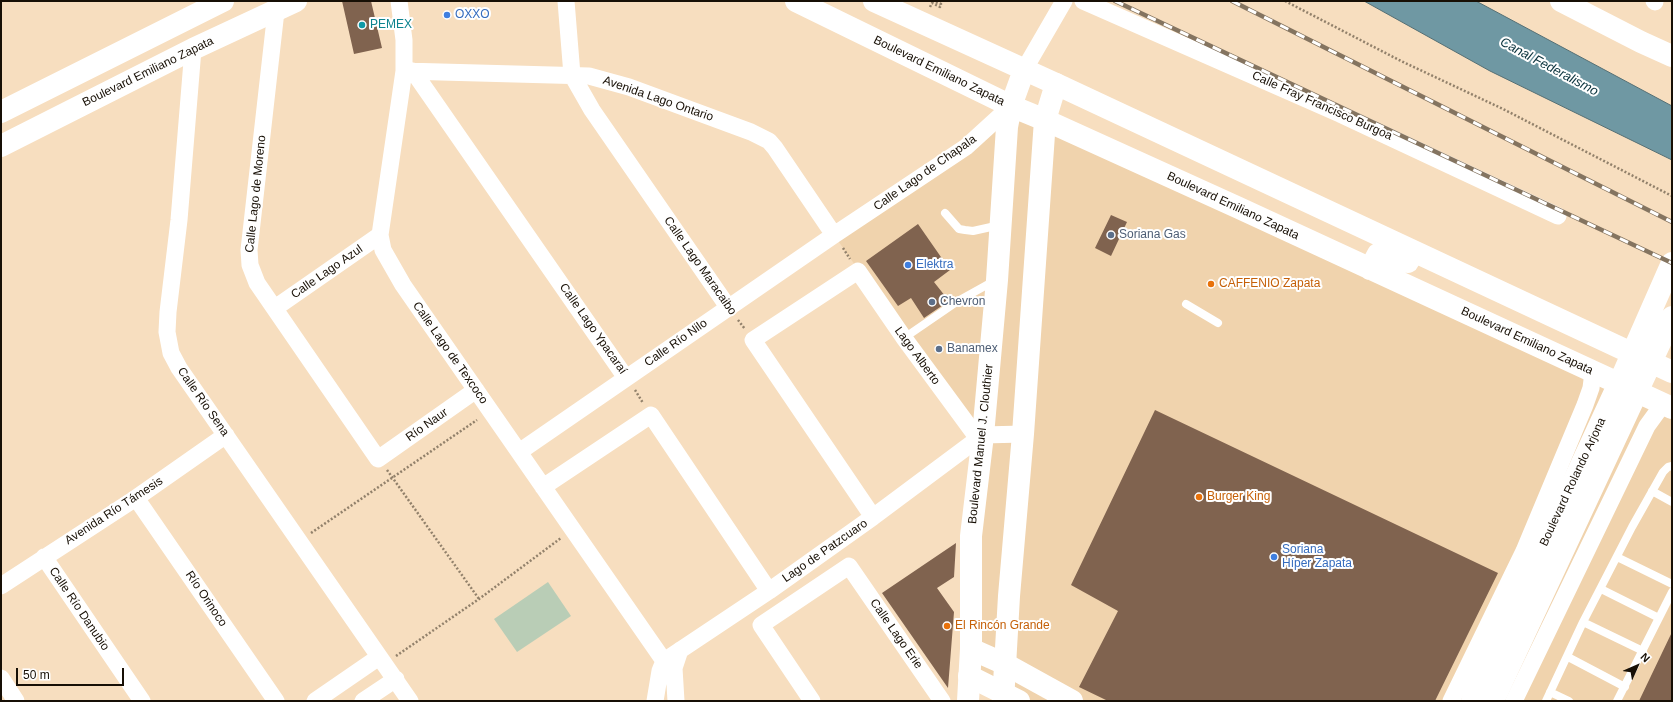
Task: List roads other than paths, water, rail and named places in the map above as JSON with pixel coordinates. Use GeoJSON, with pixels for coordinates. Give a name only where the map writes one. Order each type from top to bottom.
{"type":"FeatureCollection","features":[{"type":"Feature","properties":{"kind":"main road"},"geometry":{"type":"LineString","coordinates":[[1,112],[223,1]]}},
{"type":"Feature","properties":{"kind":"main road","name":"Boulevard Emiliano Zapata"},"geometry":{"type":"LineString","coordinates":[[1,146],[193,49],[296,1]]}},
{"type":"Feature","properties":{"kind":"main road","name":"Boulevard Emiliano Zapata"},"geometry":{"type":"LineString","coordinates":[[796,1],[1010,106],[1045,120],[1239,208],[1668,406]]}},
{"type":"Feature","properties":{"kind":"main road"},"geometry":{"type":"LineString","coordinates":[[874,1],[1056,84],[1672,372]]}},
{"type":"Feature","properties":{"kind":"main road"},"geometry":{"type":"LineString","coordinates":[[1561,1],[1640,42],[1672,56]]}},
{"type":"Feature","properties":{"kind":"main road"},"geometry":{"type":"LineString","coordinates":[[1640,42],[1672,38]]}},
{"type":"Feature","properties":{"kind":"main road","name":"Boulevard Manuel J. Clouthier"},"geometry":{"type":"LineString","coordinates":[[968,701],[971,649],[971,536],[997,280],[1007,127],[1010,106],[1024,70]]}},
{"type":"Feature","properties":{"kind":"main road"},"geometry":{"type":"LineString","coordinates":[[1008,698],[1005,664],[1045,120],[1056,84]]}},
{"type":"Feature","properties":{"kind":"main road"},"geometry":{"type":"LineString","coordinates":[[1370,269],[1378,254],[1383,252],[1479,295],[1491,298],[1508,295]]}},
{"type":"Feature","properties":{"kind":"main road","name":"Boulevard Rolando Arjona"},"geometry":{"type":"LineString","coordinates":[[1472,701],[1624,372],[1672,263]]}},
{"type":"Feature","properties":{"kind":"main road","name":"Boulevard Rolando Arjona"},"geometry":{"type":"LineString","coordinates":[[1493,701],[1672,317]]}},
{"type":"Feature","properties":{"kind":"main road"},"geometry":{"type":"LineString","coordinates":[[971,649],[1005,664],[1072,701]]}},
{"type":"Feature","properties":{"kind":"main road"},"geometry":{"type":"LineString","coordinates":[[969,676],[1008,698]]}},
{"type":"Feature","properties":{"kind":"street","name":"Calle Lago de Texcoco"},"geometry":{"type":"LineString","coordinates":[[399,1],[409,71],[380,235],[383,250],[390,265],[664,661]]}},
{"type":"Feature","properties":{"kind":"street","name":"Calle Lago Maracaibo"},"geometry":{"type":"LineString","coordinates":[[566,1],[572,75],[592,110],[728,307]]}},
{"type":"Feature","properties":{"kind":"street"},"geometry":{"type":"LineString","coordinates":[[1024,70],[1064,1]]}},
{"type":"Feature","properties":{"kind":"street","name":"Calle Fray Francisco Burgoa"},"geometry":{"type":"LineString","coordinates":[[1083,1],[1340,114],[1558,216]]}},
{"type":"Feature","properties":{"kind":"street","name":"Calle Lago de Moreno"},"geometry":{"type":"LineString","coordinates":[[276,11],[249,250],[250,265],[257,283],[378,459]]}},
{"type":"Feature","properties":{"kind":"street","name":"Calle Río Sena"},"geometry":{"type":"LineString","coordinates":[[193,49],[179,220],[168,312],[167,332],[171,353],[178,368],[300,541],[410,701]]}},
{"type":"Feature","properties":{"kind":"street","name":"Avenida Lago Ontario"},"geometry":{"type":"LineString","coordinates":[[409,71],[589,76],[629,87],[751,132],[769,141],[834,235]]}},
{"type":"Feature","properties":{"kind":"street","name":"Calle Lago Ypacaraí"},"geometry":{"type":"LineString","coordinates":[[409,71],[626,378]]}},
{"type":"Feature","properties":{"kind":"street","name":"Calle Lago de Chapala"},"geometry":{"type":"LineString","coordinates":[[834,235],[966,147],[1010,106]]}},
{"type":"Feature","properties":{"kind":"street","name":"Calle Lago Azul"},"geometry":{"type":"LineString","coordinates":[[275,308],[380,235]]}},
{"type":"Feature","properties":{"kind":"street","name":"Calle Río Nilo"},"geometry":{"type":"LineString","coordinates":[[519,452],[834,235]]}},
{"type":"Feature","properties":{"kind":"street","name":"Lago Alberto"},"geometry":{"type":"LineString","coordinates":[[874,517],[753,340],[858,271],[904,338],[981,438]]}},
{"type":"Feature","properties":{"kind":"street"},"geometry":{"type":"LineString","coordinates":[[1451,701],[1524,551],[1585,405],[1591,388],[1593,372]]}},
{"type":"Feature","properties":{"kind":"street","name":"Río Naur"},"geometry":{"type":"LineString","coordinates":[[378,459],[476,390]]}},
{"type":"Feature","properties":{"kind":"street"},"geometry":{"type":"LineString","coordinates":[[1585,405],[1595,402],[1607,402],[1623,409],[1646,426]]}},
{"type":"Feature","properties":{"kind":"street"},"geometry":{"type":"LineString","coordinates":[[1514,701],[1646,426],[1668,406]]}},
{"type":"Feature","properties":{"kind":"street"},"geometry":{"type":"LineString","coordinates":[[543,487],[651,415],[768,591]]}},
{"type":"Feature","properties":{"kind":"street"},"geometry":{"type":"LineString","coordinates":[[981,438],[1023,434]]}},
{"type":"Feature","properties":{"kind":"street","name":"Avenida Río Támesis"},"geometry":{"type":"LineString","coordinates":[[1,586],[136,498],[226,435]]}},
{"type":"Feature","properties":{"kind":"street","name":"Lago de Patzcuaro"},"geometry":{"type":"LineString","coordinates":[[664,661],[874,517],[981,438]]}},
{"type":"Feature","properties":{"kind":"street","name":"Río Orinoco"},"geometry":{"type":"LineString","coordinates":[[136,498],[276,701]]}},
{"type":"Feature","properties":{"kind":"street","name":"Calle Río Danubio"},"geometry":{"type":"LineString","coordinates":[[44,557],[142,701]]}},
{"type":"Feature","properties":{"kind":"street","name":"Lago de Patzcuaro"},"geometry":{"type":"LineString","coordinates":[[812,701],[761,625],[849,566]]}},
{"type":"Feature","properties":{"kind":"street","name":"Calle Lago Erie"},"geometry":{"type":"LineString","coordinates":[[849,566],[942,701]]}},
{"type":"Feature","properties":{"kind":"street"},"geometry":{"type":"LineString","coordinates":[[671,697],[674,668],[680,650]]}},
{"type":"Feature","properties":{"kind":"street"},"geometry":{"type":"LineString","coordinates":[[315,701],[382,660]]}},
{"type":"Feature","properties":{"kind":"street"},"geometry":{"type":"LineString","coordinates":[[655,701],[660,671],[664,661]]}},
{"type":"Feature","properties":{"kind":"street"},"geometry":{"type":"LineString","coordinates":[[1,678],[16,701]]}},
{"type":"Feature","properties":{"kind":"street"},"geometry":{"type":"LineString","coordinates":[[363,701],[396,679]]}},
{"type":"Feature","properties":{"kind":"lane"},"geometry":{"type":"LineString","coordinates":[[944,213],[959,229],[973,231],[1000,224]]}},
{"type":"Feature","properties":{"kind":"lane"},"geometry":{"type":"LineString","coordinates":[[904,338],[958,301],[997,280]]}},
{"type":"Feature","properties":{"kind":"lane"},"geometry":{"type":"LineString","coordinates":[[1186,304],[1218,323]]}},
{"type":"Feature","properties":{"kind":"lane"},"geometry":{"type":"LineString","coordinates":[[1546,701],[1584,622],[1652,491],[1663,472],[1668,467],[1672,466]]}},
{"type":"Feature","properties":{"kind":"lane"},"geometry":{"type":"LineString","coordinates":[[1652,491],[1672,502]]}},
{"type":"Feature","properties":{"kind":"lane"},"geometry":{"type":"LineString","coordinates":[[1617,557],[1672,584]]}},
{"type":"Feature","properties":{"kind":"lane"},"geometry":{"type":"LineString","coordinates":[[1601,589],[1659,618]]}},
{"type":"Feature","properties":{"kind":"lane"},"geometry":{"type":"LineString","coordinates":[[1617,701],[1672,592]]}},
{"type":"Feature","properties":{"kind":"lane"},"geometry":{"type":"LineString","coordinates":[[1584,622],[1643,651]]}},
{"type":"Feature","properties":{"kind":"lane"},"geometry":{"type":"LineString","coordinates":[[1568,656],[1625,687]]}},
{"type":"Feature","properties":{"kind":"lane"},"geometry":{"type":"LineString","coordinates":[[1550,692],[1569,701]]}},
{"type":"Feature","properties":{"kind":"water","name":"Canal Federalismo"},"geometry":{"type":"Polygon","coordinates":[[[1364,1],[1476,1],[1672,106],[1672,160],[1490,71],[1364,1]]]}},
{"type":"Feature","properties":{"kind":"railway"},"geometry":{"type":"LineString","coordinates":[[1115,1],[1672,263]]}},
{"type":"Feature","properties":{"kind":"railway"},"geometry":{"type":"LineString","coordinates":[[1232,1],[1672,222]]}},
{"type":"Feature","properties":{"kind":"place","name":"OXXO"},"geometry":{"type":"Point","coordinates":[447,15]}},
{"type":"Feature","properties":{"kind":"place","name":"PEMEX"},"geometry":{"type":"Point","coordinates":[362,25]}},
{"type":"Feature","properties":{"kind":"place","name":"Soriana Gas"},"geometry":{"type":"Point","coordinates":[1111,235]}},
{"type":"Feature","properties":{"kind":"place","name":"Elektra"},"geometry":{"type":"Point","coordinates":[908,265]}},
{"type":"Feature","properties":{"kind":"place","name":"CAFFENIO Zapata"},"geometry":{"type":"Point","coordinates":[1211,284]}},
{"type":"Feature","properties":{"kind":"place","name":"Chevron"},"geometry":{"type":"Point","coordinates":[932,302]}},
{"type":"Feature","properties":{"kind":"place","name":"Banamex"},"geometry":{"type":"Point","coordinates":[939,349]}},
{"type":"Feature","properties":{"kind":"place","name":"Burger King"},"geometry":{"type":"Point","coordinates":[1199,497]}},
{"type":"Feature","properties":{"kind":"place","name":"Soriana Híper Zapata"},"geometry":{"type":"Point","coordinates":[1274,557]}},
{"type":"Feature","properties":{"kind":"place","name":"El Rincón Grande"},"geometry":{"type":"Point","coordinates":[947,626]}}]}
